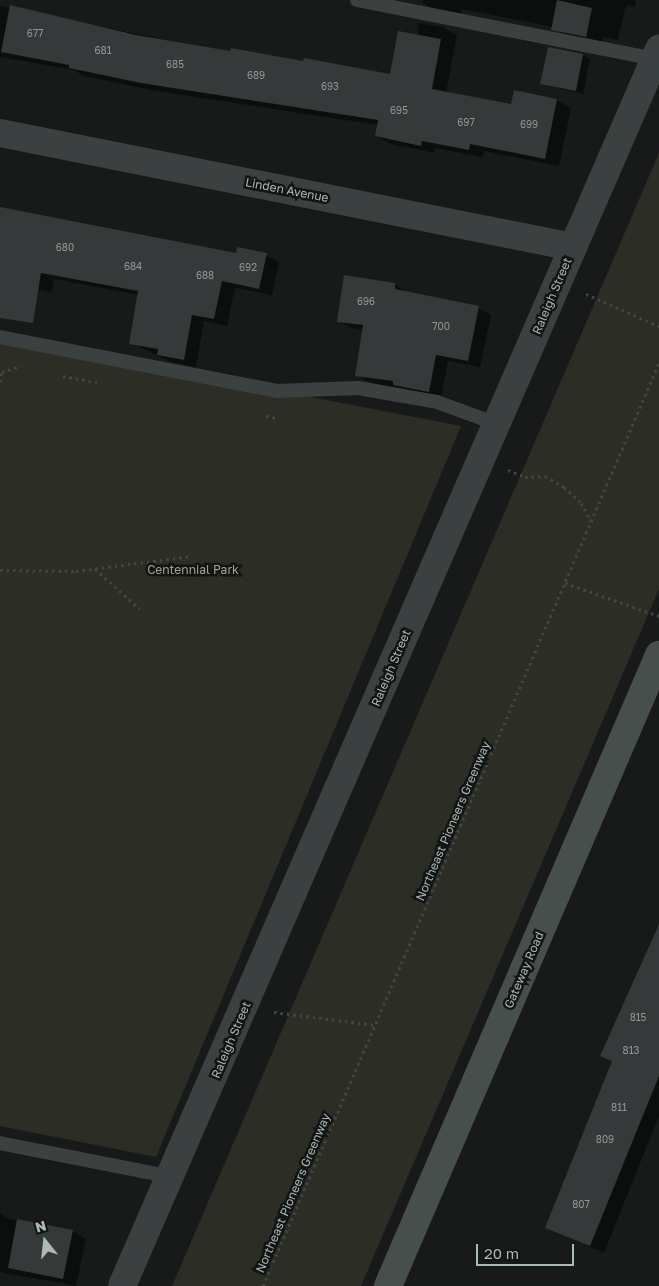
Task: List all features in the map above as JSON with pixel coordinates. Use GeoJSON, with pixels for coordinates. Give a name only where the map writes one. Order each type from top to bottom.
{"type":"FeatureCollection","features":[{"type":"Feature","properties":{"kind":"main road","name":"Gateway Road"},"geometry":{"type":"LineString","coordinates":[[388,1286],[658,658]]}},
{"type":"Feature","properties":{"kind":"street","name":"Raleigh Street"},"geometry":{"type":"LineString","coordinates":[[122,1286],[172,1177],[657,54]]}},
{"type":"Feature","properties":{"kind":"street","name":"Linden Avenue"},"geometry":{"type":"LineString","coordinates":[[0,133],[573,247]]}},
{"type":"Feature","properties":{"kind":"lane"},"geometry":{"type":"LineString","coordinates":[[357,0],[657,54]]}},
{"type":"Feature","properties":{"kind":"lane"},"geometry":{"type":"LineString","coordinates":[[0,337],[277,391],[358,388],[437,402],[497,424]]}},
{"type":"Feature","properties":{"kind":"lane"},"geometry":{"type":"LineString","coordinates":[[0,1143],[172,1177]]}},
{"type":"Feature","properties":{"kind":"path"},"geometry":{"type":"LineString","coordinates":[[584,293],[659,326]]}},
{"type":"Feature","properties":{"kind":"path","name":"Northeast Pioneers Greenway"},"geometry":{"type":"LineString","coordinates":[[263,1286],[659,362]]}},
{"type":"Feature","properties":{"kind":"path"},"geometry":{"type":"LineString","coordinates":[[481,460],[525,477],[545,476],[564,487],[581,503],[591,522]]}},
{"type":"Feature","properties":{"kind":"path"},"geometry":{"type":"LineString","coordinates":[[0,570],[94,569],[191,556]]}},
{"type":"Feature","properties":{"kind":"path"},"geometry":{"type":"LineString","coordinates":[[94,569],[140,609]]}},
{"type":"Feature","properties":{"kind":"path"},"geometry":{"type":"LineString","coordinates":[[565,583],[659,616]]}},
{"type":"Feature","properties":{"kind":"path"},"geometry":{"type":"LineString","coordinates":[[244,1010],[375,1025]]}},
{"type":"Feature","properties":{"kind":"green space"},"geometry":{"type":"Polygon","coordinates":[[[659,153],[659,589],[361,1286],[172,1286],[659,153]]]}},
{"type":"Feature","properties":{"kind":"green space","name":"Centennial Park"},"geometry":{"type":"Polygon","coordinates":[[[0,337],[461,426],[156,1157],[0,1126],[0,337]]]}},
{"type":"Feature","properties":{"kind":"building"},"geometry":{"type":"Polygon","coordinates":[[[557,0],[592,8],[586,37],[551,30],[557,0]]]}},
{"type":"Feature","properties":{"kind":"building"},"geometry":{"type":"Polygon","coordinates":[[[10,5],[136,35],[230,51],[231,48],[303,61],[304,58],[390,74],[398,31],[441,39],[432,89],[511,104],[514,90],[557,99],[545,159],[470,144],[469,150],[422,141],[421,146],[375,136],[378,120],[141,83],[69,68],[69,65],[1,52],[10,5]]]}},
{"type":"Feature","properties":{"kind":"building"},"geometry":{"type":"Polygon","coordinates":[[[548,47],[583,54],[576,91],[540,84],[548,47]]]}},
{"type":"Feature","properties":{"kind":"building"},"geometry":{"type":"Polygon","coordinates":[[[0,207],[236,253],[237,247],[267,253],[259,289],[222,281],[214,319],[192,315],[184,360],[157,355],[158,349],[129,344],[138,291],[41,273],[33,323],[0,318],[0,207]]]}},
{"type":"Feature","properties":{"kind":"building"},"geometry":{"type":"Polygon","coordinates":[[[344,275],[395,283],[395,289],[479,306],[468,361],[436,355],[429,392],[393,385],[393,381],[355,376],[363,325],[337,322],[344,275]]]}},
{"type":"Feature","properties":{"kind":"building"},"geometry":{"type":"Polygon","coordinates":[[[659,924],[659,1076],[590,1246],[545,1228],[612,1061],[600,1056],[659,924]]]}},
{"type":"Feature","properties":{"kind":"building"},"geometry":{"type":"Polygon","coordinates":[[[17,1219],[73,1230],[63,1279],[8,1268],[17,1219]]]}}]}
